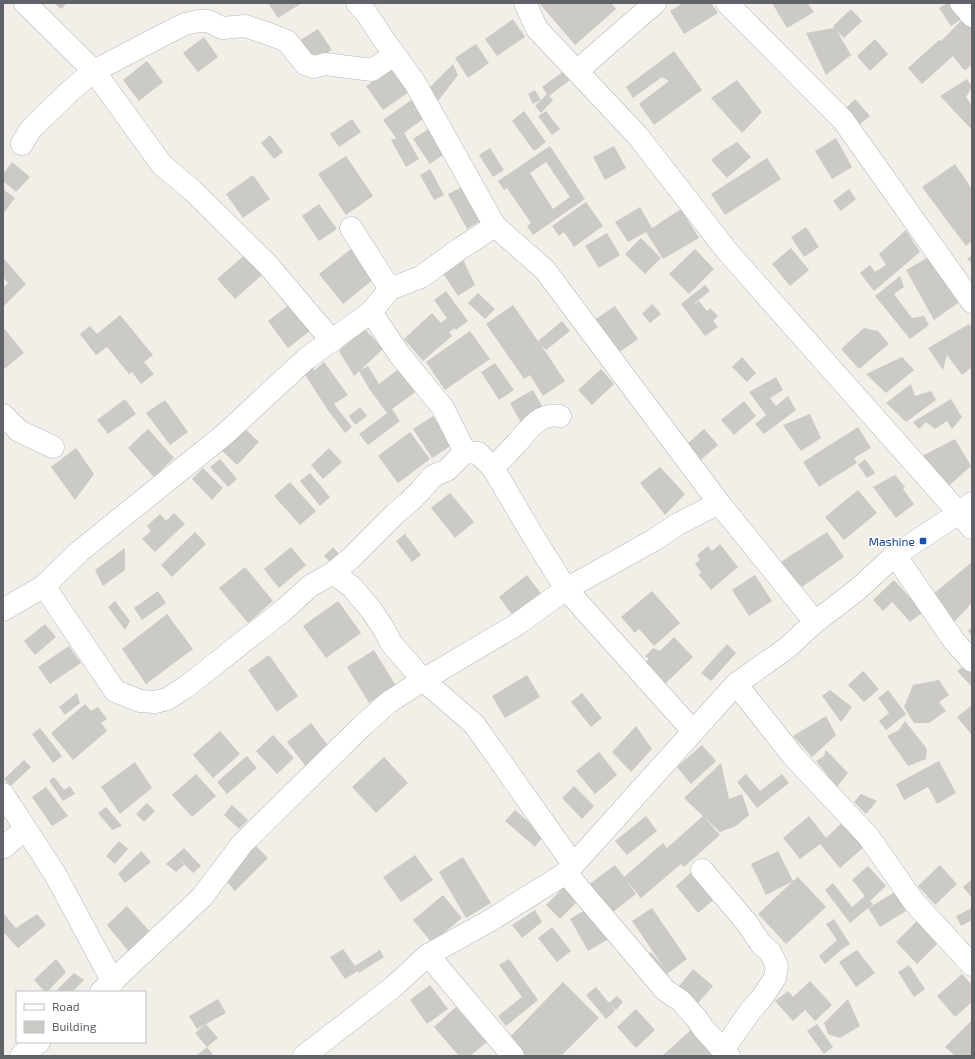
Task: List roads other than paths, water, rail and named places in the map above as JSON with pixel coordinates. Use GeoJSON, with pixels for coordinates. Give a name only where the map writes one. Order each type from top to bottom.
{"type":"FeatureCollection","features":[{"type":"Feature","properties":{"kind":"street"},"geometry":{"type":"LineString","coordinates":[[25,3],[94,72],[162,165],[192,190],[268,265],[332,341]]}},
{"type":"Feature","properties":{"kind":"street"},"geometry":{"type":"LineString","coordinates":[[357,3],[367,14],[394,55],[415,83],[495,226],[545,270],[719,504],[815,622]]}},
{"type":"Feature","properties":{"kind":"street"},"geometry":{"type":"LineString","coordinates":[[310,1054],[392,988],[428,955],[491,920],[570,869],[736,684],[787,648],[815,622],[857,590],[895,555],[968,515],[727,251],[638,136],[537,29],[525,3]]}},
{"type":"Feature","properties":{"kind":"street"},"geometry":{"type":"LineString","coordinates":[[577,71],[655,3]]}},
{"type":"Feature","properties":{"kind":"street"},"geometry":{"type":"LineString","coordinates":[[727,3],[843,120],[972,302]]}},
{"type":"Feature","properties":{"kind":"street"},"geometry":{"type":"LineString","coordinates":[[961,3],[972,16]]}},
{"type":"Feature","properties":{"kind":"street"},"geometry":{"type":"LineString","coordinates":[[22,144],[30,130],[70,91],[94,72],[185,24],[208,21],[222,28],[245,26],[269,34],[287,41],[305,64],[314,67],[325,64],[372,70],[394,55]]}},
{"type":"Feature","properties":{"kind":"street"},"geometry":{"type":"LineString","coordinates":[[3,610],[44,586],[80,551],[225,434],[307,358],[371,312],[390,289],[421,277],[458,250],[495,226]]}},
{"type":"Feature","properties":{"kind":"street"},"geometry":{"type":"LineString","coordinates":[[351,228],[390,289]]}},
{"type":"Feature","properties":{"kind":"street"},"geometry":{"type":"LineString","coordinates":[[371,312],[399,354],[443,408],[465,452]]}},
{"type":"Feature","properties":{"kind":"street"},"geometry":{"type":"LineString","coordinates":[[493,468],[529,428],[539,420],[552,414],[560,416]]}},
{"type":"Feature","properties":{"kind":"street"},"geometry":{"type":"LineString","coordinates":[[3,415],[18,431],[53,447]]}},
{"type":"Feature","properties":{"kind":"street"},"geometry":{"type":"LineString","coordinates":[[44,586],[115,691],[140,701],[155,702],[167,699],[186,687],[285,610],[310,586],[332,573],[351,558],[390,519],[408,504],[433,476],[448,470],[465,452]]}},
{"type":"Feature","properties":{"kind":"street"},"geometry":{"type":"LineString","coordinates":[[465,452],[478,453],[493,468],[566,589],[693,732]]}},
{"type":"Feature","properties":{"kind":"street"},"geometry":{"type":"LineString","coordinates":[[3,794],[55,874],[107,987],[202,897],[242,844],[388,702],[516,626],[566,589],[654,540],[678,524],[719,504]]}},
{"type":"Feature","properties":{"kind":"street"},"geometry":{"type":"LineString","coordinates":[[895,555],[954,641],[972,661]]}},
{"type":"Feature","properties":{"kind":"street"},"geometry":{"type":"LineString","coordinates":[[332,573],[352,587],[372,611],[391,643],[423,680],[474,724],[570,869],[665,990],[682,1001],[703,1028],[726,1053],[751,1010],[761,999],[775,978],[777,966],[770,952],[702,870]]}},
{"type":"Feature","properties":{"kind":"street"},"geometry":{"type":"LineString","coordinates":[[736,684],[793,756],[868,836],[914,902],[972,965]]}},
{"type":"Feature","properties":{"kind":"street"},"geometry":{"type":"LineString","coordinates":[[3,848],[25,829]]}},
{"type":"Feature","properties":{"kind":"street"},"geometry":{"type":"LineString","coordinates":[[428,955],[513,1056]]}},
{"type":"Feature","properties":{"kind":"street"},"geometry":{"type":"LineString","coordinates":[[21,1056],[38,1043]]}},
{"type":"Feature","properties":{"kind":"place","name":"Mashine"},"geometry":{"type":"Point","coordinates":[923,541]}}]}
